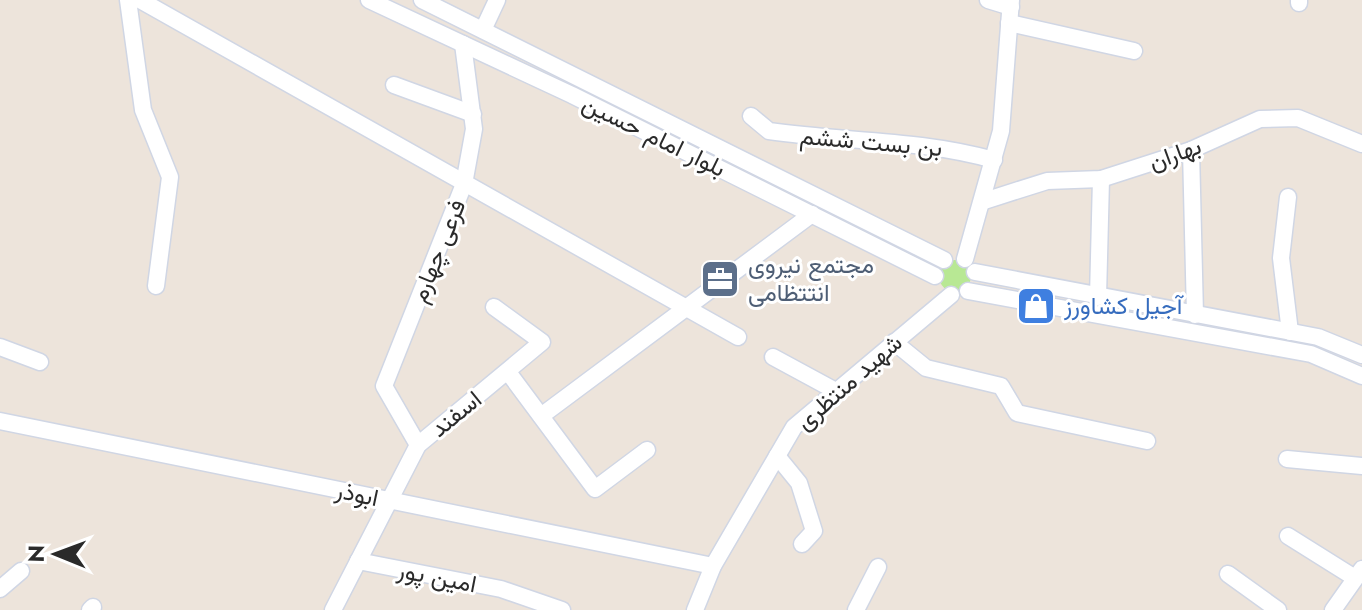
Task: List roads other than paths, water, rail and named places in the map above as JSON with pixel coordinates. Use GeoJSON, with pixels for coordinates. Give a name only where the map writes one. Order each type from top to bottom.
{"type":"FeatureCollection","features":[{"type":"Feature","properties":{"kind":"street"},"geometry":{"type":"LineString","coordinates":[[128,0],[143,110],[170,177],[156,286]]}},
{"type":"Feature","properties":{"kind":"street"},"geometry":{"type":"LineString","coordinates":[[140,0],[738,337]]}},
{"type":"Feature","properties":{"kind":"street","name":"بلوار امام حسین"},"geometry":{"type":"LineString","coordinates":[[369,0],[935,276]]}},
{"type":"Feature","properties":{"kind":"street","name":"بلوار امام حسین"},"geometry":{"type":"LineString","coordinates":[[422,0],[944,260]]}},
{"type":"Feature","properties":{"kind":"street"},"geometry":{"type":"LineString","coordinates":[[988,0],[1134,51]]}},
{"type":"Feature","properties":{"kind":"street"},"geometry":{"type":"LineString","coordinates":[[483,30],[492,4]]}},
{"type":"Feature","properties":{"kind":"street"},"geometry":{"type":"LineString","coordinates":[[959,293],[974,283],[970,265],[1001,131],[1010,10]]}},
{"type":"Feature","properties":{"kind":"street","name":"فرعی چهارم"},"geometry":{"type":"LineString","coordinates":[[418,445],[384,386],[464,184],[473,114],[463,44]]}},
{"type":"Feature","properties":{"kind":"street"},"geometry":{"type":"LineString","coordinates":[[394,85],[473,114]]}},
{"type":"Feature","properties":{"kind":"street","name":"بن بست ششم"},"geometry":{"type":"LineString","coordinates":[[751,116],[769,131],[906,142],[960,150],[994,160]]}},
{"type":"Feature","properties":{"kind":"street","name":"بهاران"},"geometry":{"type":"LineString","coordinates":[[984,201],[1047,181],[1101,179],[1191,150],[1260,119],[1298,118],[1362,144]]}},
{"type":"Feature","properties":{"kind":"street"},"geometry":{"type":"LineString","coordinates":[[1191,150],[1195,315]]}},
{"type":"Feature","properties":{"kind":"street"},"geometry":{"type":"LineString","coordinates":[[1098,297],[1101,179]]}},
{"type":"Feature","properties":{"kind":"street"},"geometry":{"type":"LineString","coordinates":[[1288,197],[1281,258],[1290,332]]}},
{"type":"Feature","properties":{"kind":"street"},"geometry":{"type":"LineString","coordinates":[[541,416],[812,214]]}},
{"type":"Feature","properties":{"kind":"street"},"geometry":{"type":"LineString","coordinates":[[1362,355],[1318,337],[1098,297],[970,265],[954,256],[944,260],[935,276],[940,288],[959,293],[1311,354],[1362,376]]}},
{"type":"Feature","properties":{"kind":"street","name":"شهید منتظری"},"geometry":{"type":"LineString","coordinates":[[695,610],[713,566],[794,427],[834,390],[959,293]]}},
{"type":"Feature","properties":{"kind":"street","name":"اسفند"},"geometry":{"type":"LineString","coordinates":[[333,610],[418,445],[542,342],[494,307]]}},
{"type":"Feature","properties":{"kind":"street"},"geometry":{"type":"LineString","coordinates":[[894,342],[926,368],[1001,386],[1017,413],[1147,441]]}},
{"type":"Feature","properties":{"kind":"street"},"geometry":{"type":"LineString","coordinates":[[0,347],[40,362]]}},
{"type":"Feature","properties":{"kind":"street"},"geometry":{"type":"LineString","coordinates":[[773,357],[834,390]]}},
{"type":"Feature","properties":{"kind":"street"},"geometry":{"type":"LineString","coordinates":[[508,372],[595,489],[647,450]]}},
{"type":"Feature","properties":{"kind":"street","name":"ابوذر"},"geometry":{"type":"LineString","coordinates":[[0,421],[713,566]]}},
{"type":"Feature","properties":{"kind":"street"},"geometry":{"type":"LineString","coordinates":[[777,456],[799,483],[814,531],[802,544]]}},
{"type":"Feature","properties":{"kind":"street"},"geometry":{"type":"LineString","coordinates":[[1287,459],[1362,466]]}},
{"type":"Feature","properties":{"kind":"street"},"geometry":{"type":"LineString","coordinates":[[1288,536],[1359,574],[1337,609]]}},
{"type":"Feature","properties":{"kind":"street","name":"امین پور"},"geometry":{"type":"LineString","coordinates":[[358,561],[501,589],[562,610]]}},
{"type":"Feature","properties":{"kind":"street"},"geometry":{"type":"LineString","coordinates":[[856,610],[878,567]]}},
{"type":"Feature","properties":{"kind":"street"},"geometry":{"type":"LineString","coordinates":[[0,589],[21,571]]}},
{"type":"Feature","properties":{"kind":"street"},"geometry":{"type":"LineString","coordinates":[[1228,574],[1278,610]]}},
{"type":"Feature","properties":{"kind":"place","name":"مجتمع نیروی انتتظامی"},"geometry":{"type":"Point","coordinates":[720,279]}},
{"type":"Feature","properties":{"kind":"place","name":"آجیل کشاورز"},"geometry":{"type":"Point","coordinates":[1036,306]}}]}
